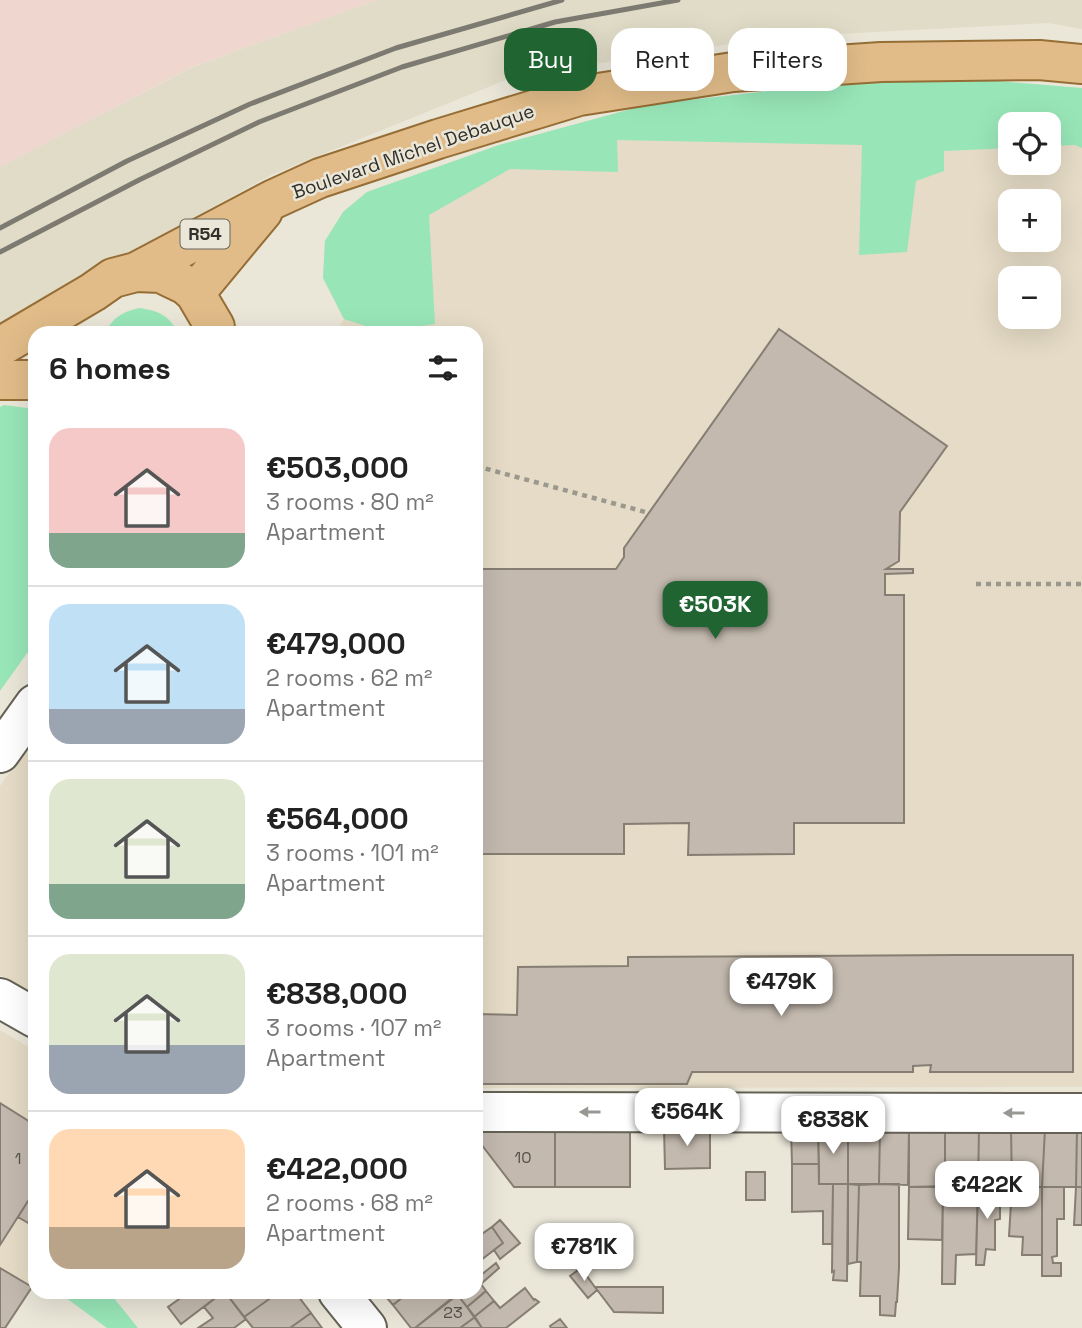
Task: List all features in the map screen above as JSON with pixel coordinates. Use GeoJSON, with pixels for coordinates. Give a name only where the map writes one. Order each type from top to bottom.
{"type":"FeatureCollection","features":[{"type":"Feature","properties":{"kind":"main road","name":"Boulevard Michel Debauque"},"geometry":{"type":"LineString","coordinates":[[136,272],[274,199],[320,178],[579,96],[733,72],[881,62],[1039,60],[1082,64]]}},
{"type":"Feature","properties":{"kind":"main road","name":"R54"},"geometry":{"type":"LineString","coordinates":[[195,293],[274,199]]}},
{"type":"Feature","properties":{"kind":"main road","name":"R54"},"geometry":{"type":"LineString","coordinates":[[37,326],[113,278],[136,272]]}},
{"type":"Feature","properties":{"kind":"main road"},"geometry":{"type":"LineString","coordinates":[[136,272],[161,273],[186,285],[195,293],[214,326]]}},
{"type":"Feature","properties":{"kind":"main road"},"geometry":{"type":"LineString","coordinates":[[74,326],[79,311],[93,292]]}},
{"type":"Feature","properties":{"kind":"main road","name":"R54"},"geometry":{"type":"LineString","coordinates":[[0,348],[28,331]]}},
{"type":"Feature","properties":{"kind":"main road"},"geometry":{"type":"LineString","coordinates":[[0,380],[28,380]]}},
{"type":"Feature","properties":{"kind":"street"},"geometry":{"type":"LineString","coordinates":[[0,753],[28,714]]}},
{"type":"Feature","properties":{"kind":"street"},"geometry":{"type":"LineString","coordinates":[[0,998],[28,1014]]}},
{"type":"Feature","properties":{"kind":"street"},"geometry":{"type":"LineString","coordinates":[[483,1112],[1082,1113]]}},
{"type":"Feature","properties":{"kind":"street"},"geometry":{"type":"LineString","coordinates":[[344,1299],[367,1328]]}},
{"type":"Feature","properties":{"kind":"path"},"geometry":{"type":"LineString","coordinates":[[483,468],[649,513]]}},
{"type":"Feature","properties":{"kind":"path"},"geometry":{"type":"LineString","coordinates":[[976,584],[1082,584]]}},
{"type":"Feature","properties":{"kind":"shaded area"},"geometry":{"type":"Polygon","coordinates":[[[0,0],[377,0],[192,67],[0,167],[0,0]]]}},
{"type":"Feature","properties":{"kind":"shaded area"},"geometry":{"type":"Polygon","coordinates":[[[377,0],[1082,0],[1082,29],[1048,23],[847,34],[847,28],[728,28],[728,45],[714,47],[714,28],[611,28],[611,62],[597,64],[597,28],[504,28],[504,81],[271,175],[0,324],[0,167],[193,67],[377,0]]]}},
{"type":"Feature","properties":{"kind":"shaded area"},"geometry":{"type":"Polygon","coordinates":[[[1082,88],[1082,1087],[483,1088],[483,326],[340,326],[344,319],[323,278],[325,241],[343,212],[367,192],[499,145],[646,105],[1082,88]]]}},
{"type":"Feature","properties":{"kind":"shaded area"},"geometry":{"type":"Polygon","coordinates":[[[28,748],[28,992],[0,975],[0,786],[28,748]]]}},
{"type":"Feature","properties":{"kind":"shaded area"},"geometry":{"type":"Polygon","coordinates":[[[0,1030],[28,1047],[28,1291],[0,1328],[0,1030]]]}},
{"type":"Feature","properties":{"kind":"green space"},"geometry":{"type":"Polygon","coordinates":[[[986,80],[1082,88],[1082,148],[1075,145],[1061,146],[1061,112],[998,112],[998,149],[944,151],[944,171],[916,181],[907,252],[859,255],[862,145],[617,140],[618,172],[510,169],[429,215],[435,324],[366,326],[344,319],[323,278],[325,241],[343,212],[367,192],[499,145],[646,105],[768,91],[847,91],[847,82],[986,80]]]}},
{"type":"Feature","properties":{"kind":"green space"},"geometry":{"type":"Polygon","coordinates":[[[139,308],[152,310],[162,314],[174,326],[110,326],[128,311],[139,308]]]}},
{"type":"Feature","properties":{"kind":"green space"},"geometry":{"type":"Polygon","coordinates":[[[4,405],[28,408],[28,652],[0,691],[0,407],[4,405]]]}},
{"type":"Feature","properties":{"kind":"green space"},"geometry":{"type":"Polygon","coordinates":[[[68,1299],[115,1299],[138,1328],[107,1328],[68,1299]]]}},
{"type":"Feature","properties":{"kind":"building"},"geometry":{"type":"Polygon","coordinates":[[[779,329],[947,446],[900,512],[899,561],[886,569],[913,569],[913,573],[885,574],[885,595],[904,595],[904,823],[794,823],[794,854],[688,855],[689,823],[624,824],[624,854],[483,854],[483,569],[616,569],[624,557],[624,548],[779,329]]]}},
{"type":"Feature","properties":{"kind":"building"},"geometry":{"type":"Polygon","coordinates":[[[1073,955],[1073,1072],[930,1072],[931,1065],[913,1066],[913,1072],[692,1072],[687,1084],[483,1084],[483,1014],[517,1015],[518,967],[628,966],[628,957],[1073,955]]]}},
{"type":"Feature","properties":{"kind":"building"},"geometry":{"type":"Polygon","coordinates":[[[0,1103],[28,1121],[28,1201],[0,1245],[0,1103]]]}},
{"type":"Feature","properties":{"kind":"building"},"geometry":{"type":"Polygon","coordinates":[[[710,1127],[710,1168],[665,1169],[664,1128],[710,1127]]]}},
{"type":"Feature","properties":{"kind":"building"},"geometry":{"type":"Polygon","coordinates":[[[630,1129],[630,1187],[555,1187],[555,1130],[630,1129]]]}},
{"type":"Feature","properties":{"kind":"building"},"geometry":{"type":"Polygon","coordinates":[[[791,1129],[818,1129],[819,1164],[792,1164],[791,1129]]]}},
{"type":"Feature","properties":{"kind":"building"},"geometry":{"type":"Polygon","coordinates":[[[818,1129],[848,1129],[848,1184],[819,1184],[818,1129]]]}},
{"type":"Feature","properties":{"kind":"building"},"geometry":{"type":"Polygon","coordinates":[[[848,1129],[880,1129],[879,1184],[848,1184],[848,1129]]]}},
{"type":"Feature","properties":{"kind":"building"},"geometry":{"type":"Polygon","coordinates":[[[880,1129],[909,1129],[908,1185],[879,1184],[880,1129]]]}},
{"type":"Feature","properties":{"kind":"building"},"geometry":{"type":"Polygon","coordinates":[[[909,1129],[945,1129],[945,1186],[909,1187],[909,1129]]]}},
{"type":"Feature","properties":{"kind":"building"},"geometry":{"type":"Polygon","coordinates":[[[945,1129],[979,1129],[978,1187],[945,1186],[945,1129]]]}},
{"type":"Feature","properties":{"kind":"building"},"geometry":{"type":"Polygon","coordinates":[[[979,1129],[1011,1129],[1012,1187],[978,1187],[979,1129]]]}},
{"type":"Feature","properties":{"kind":"building"},"geometry":{"type":"Polygon","coordinates":[[[1011,1129],[1045,1129],[1042,1187],[1012,1187],[1011,1129]]]}},
{"type":"Feature","properties":{"kind":"building"},"geometry":{"type":"Polygon","coordinates":[[[1045,1129],[1077,1129],[1076,1187],[1042,1187],[1045,1129]]]}},
{"type":"Feature","properties":{"kind":"building"},"geometry":{"type":"Polygon","coordinates":[[[1077,1129],[1082,1129],[1082,1187],[1076,1187],[1077,1129]]]}},
{"type":"Feature","properties":{"kind":"building"},"geometry":{"type":"Polygon","coordinates":[[[483,1130],[555,1130],[555,1187],[514,1187],[483,1147],[483,1130]]]}},
{"type":"Feature","properties":{"kind":"building"},"geometry":{"type":"Polygon","coordinates":[[[792,1164],[819,1164],[819,1184],[833,1184],[832,1244],[823,1244],[823,1211],[792,1212],[792,1164]]]}},
{"type":"Feature","properties":{"kind":"building"},"geometry":{"type":"Polygon","coordinates":[[[746,1172],[765,1172],[765,1200],[746,1200],[746,1172]]]}},
{"type":"Feature","properties":{"kind":"building"},"geometry":{"type":"Polygon","coordinates":[[[833,1184],[848,1184],[847,1281],[833,1280],[833,1184]]]}},
{"type":"Feature","properties":{"kind":"building"},"geometry":{"type":"Polygon","coordinates":[[[848,1184],[859,1185],[857,1262],[848,1264],[848,1184]]]}},
{"type":"Feature","properties":{"kind":"building"},"geometry":{"type":"Polygon","coordinates":[[[899,1184],[899,1268],[895,1316],[880,1315],[880,1296],[860,1296],[861,1262],[857,1262],[859,1185],[899,1184]]]}},
{"type":"Feature","properties":{"kind":"building"},"geometry":{"type":"Polygon","coordinates":[[[945,1186],[978,1187],[976,1254],[956,1255],[955,1284],[942,1284],[945,1186]]]}},
{"type":"Feature","properties":{"kind":"building"},"geometry":{"type":"Polygon","coordinates":[[[909,1187],[943,1187],[942,1240],[908,1239],[909,1187]]]}},
{"type":"Feature","properties":{"kind":"building"},"geometry":{"type":"Polygon","coordinates":[[[978,1187],[1000,1187],[1000,1219],[995,1220],[995,1250],[986,1249],[984,1265],[976,1265],[978,1187]]]}},
{"type":"Feature","properties":{"kind":"building"},"geometry":{"type":"Polygon","coordinates":[[[1012,1187],[1042,1187],[1042,1255],[1022,1255],[1023,1237],[1009,1236],[1012,1187]]]}},
{"type":"Feature","properties":{"kind":"building"},"geometry":{"type":"Polygon","coordinates":[[[1042,1187],[1064,1187],[1064,1219],[1057,1219],[1057,1256],[1052,1257],[1053,1263],[1061,1263],[1061,1276],[1042,1276],[1042,1187]]]}},
{"type":"Feature","properties":{"kind":"building"},"geometry":{"type":"Polygon","coordinates":[[[1076,1187],[1082,1187],[1082,1225],[1074,1225],[1076,1187]]]}},
{"type":"Feature","properties":{"kind":"building"},"geometry":{"type":"Polygon","coordinates":[[[28,1201],[28,1223],[18,1217],[28,1201]]]}},
{"type":"Feature","properties":{"kind":"building"},"geometry":{"type":"Polygon","coordinates":[[[500,1220],[520,1243],[500,1259],[494,1250],[503,1243],[492,1227],[500,1220]]]}},
{"type":"Feature","properties":{"kind":"building"},"geometry":{"type":"Polygon","coordinates":[[[492,1227],[503,1243],[483,1259],[483,1233],[492,1227]]]}},
{"type":"Feature","properties":{"kind":"building"},"geometry":{"type":"Polygon","coordinates":[[[496,1263],[499,1268],[483,1282],[483,1273],[496,1263]]]}},
{"type":"Feature","properties":{"kind":"building"},"geometry":{"type":"Polygon","coordinates":[[[0,1268],[28,1285],[28,1293],[5,1328],[0,1328],[0,1268]]]}},
{"type":"Feature","properties":{"kind":"building"},"geometry":{"type":"Polygon","coordinates":[[[581,1268],[597,1290],[588,1298],[570,1276],[581,1268]]]}},
{"type":"Feature","properties":{"kind":"building"},"geometry":{"type":"Polygon","coordinates":[[[595,1287],[663,1287],[663,1313],[614,1312],[595,1287]]]}},
{"type":"Feature","properties":{"kind":"building"},"geometry":{"type":"Polygon","coordinates":[[[525,1288],[534,1300],[539,1302],[506,1328],[482,1328],[474,1317],[494,1301],[500,1308],[525,1288]]]}},
{"type":"Feature","properties":{"kind":"building"},"geometry":{"type":"Polygon","coordinates":[[[486,1291],[494,1301],[474,1317],[467,1307],[476,1299],[483,1299],[486,1291]]]}},
{"type":"Feature","properties":{"kind":"building"},"geometry":{"type":"Polygon","coordinates":[[[179,1299],[214,1299],[181,1324],[168,1307],[179,1299]]]}},
{"type":"Feature","properties":{"kind":"building"},"geometry":{"type":"Polygon","coordinates":[[[214,1299],[230,1299],[246,1319],[234,1328],[198,1328],[213,1318],[204,1307],[214,1299]]]}},
{"type":"Feature","properties":{"kind":"building"},"geometry":{"type":"Polygon","coordinates":[[[230,1299],[269,1299],[244,1317],[230,1299]]]}},
{"type":"Feature","properties":{"kind":"building"},"geometry":{"type":"Polygon","coordinates":[[[269,1299],[300,1299],[311,1313],[290,1328],[253,1328],[244,1317],[269,1299]]]}},
{"type":"Feature","properties":{"kind":"building"},"geometry":{"type":"Polygon","coordinates":[[[388,1299],[400,1299],[393,1305],[388,1299]]]}},
{"type":"Feature","properties":{"kind":"building"},"geometry":{"type":"Polygon","coordinates":[[[400,1299],[452,1299],[415,1328],[411,1328],[393,1305],[400,1299]]]}},
{"type":"Feature","properties":{"kind":"building"},"geometry":{"type":"Polygon","coordinates":[[[451,1299],[461,1299],[475,1317],[460,1328],[415,1328],[451,1299]]]}},
{"type":"Feature","properties":{"kind":"building"},"geometry":{"type":"Polygon","coordinates":[[[461,1299],[476,1299],[467,1307],[461,1299]]]}},
{"type":"Feature","properties":{"kind":"building"},"geometry":{"type":"Polygon","coordinates":[[[311,1313],[322,1328],[290,1328],[311,1313]]]}},
{"type":"Feature","properties":{"kind":"building"},"geometry":{"type":"Polygon","coordinates":[[[475,1317],[482,1328],[460,1328],[475,1317]]]}},
{"type":"Feature","properties":{"kind":"building"},"geometry":{"type":"Polygon","coordinates":[[[560,1319],[567,1328],[551,1328],[550,1326],[560,1319]]]}},
{"type":"Feature","properties":{"kind":"railway"},"geometry":{"type":"LineString","coordinates":[[0,228],[127,161],[250,104],[396,48],[562,0]]}},
{"type":"Feature","properties":{"kind":"railway"},"geometry":{"type":"LineString","coordinates":[[0,252],[259,122],[402,67],[555,22],[678,0]]}}]}
